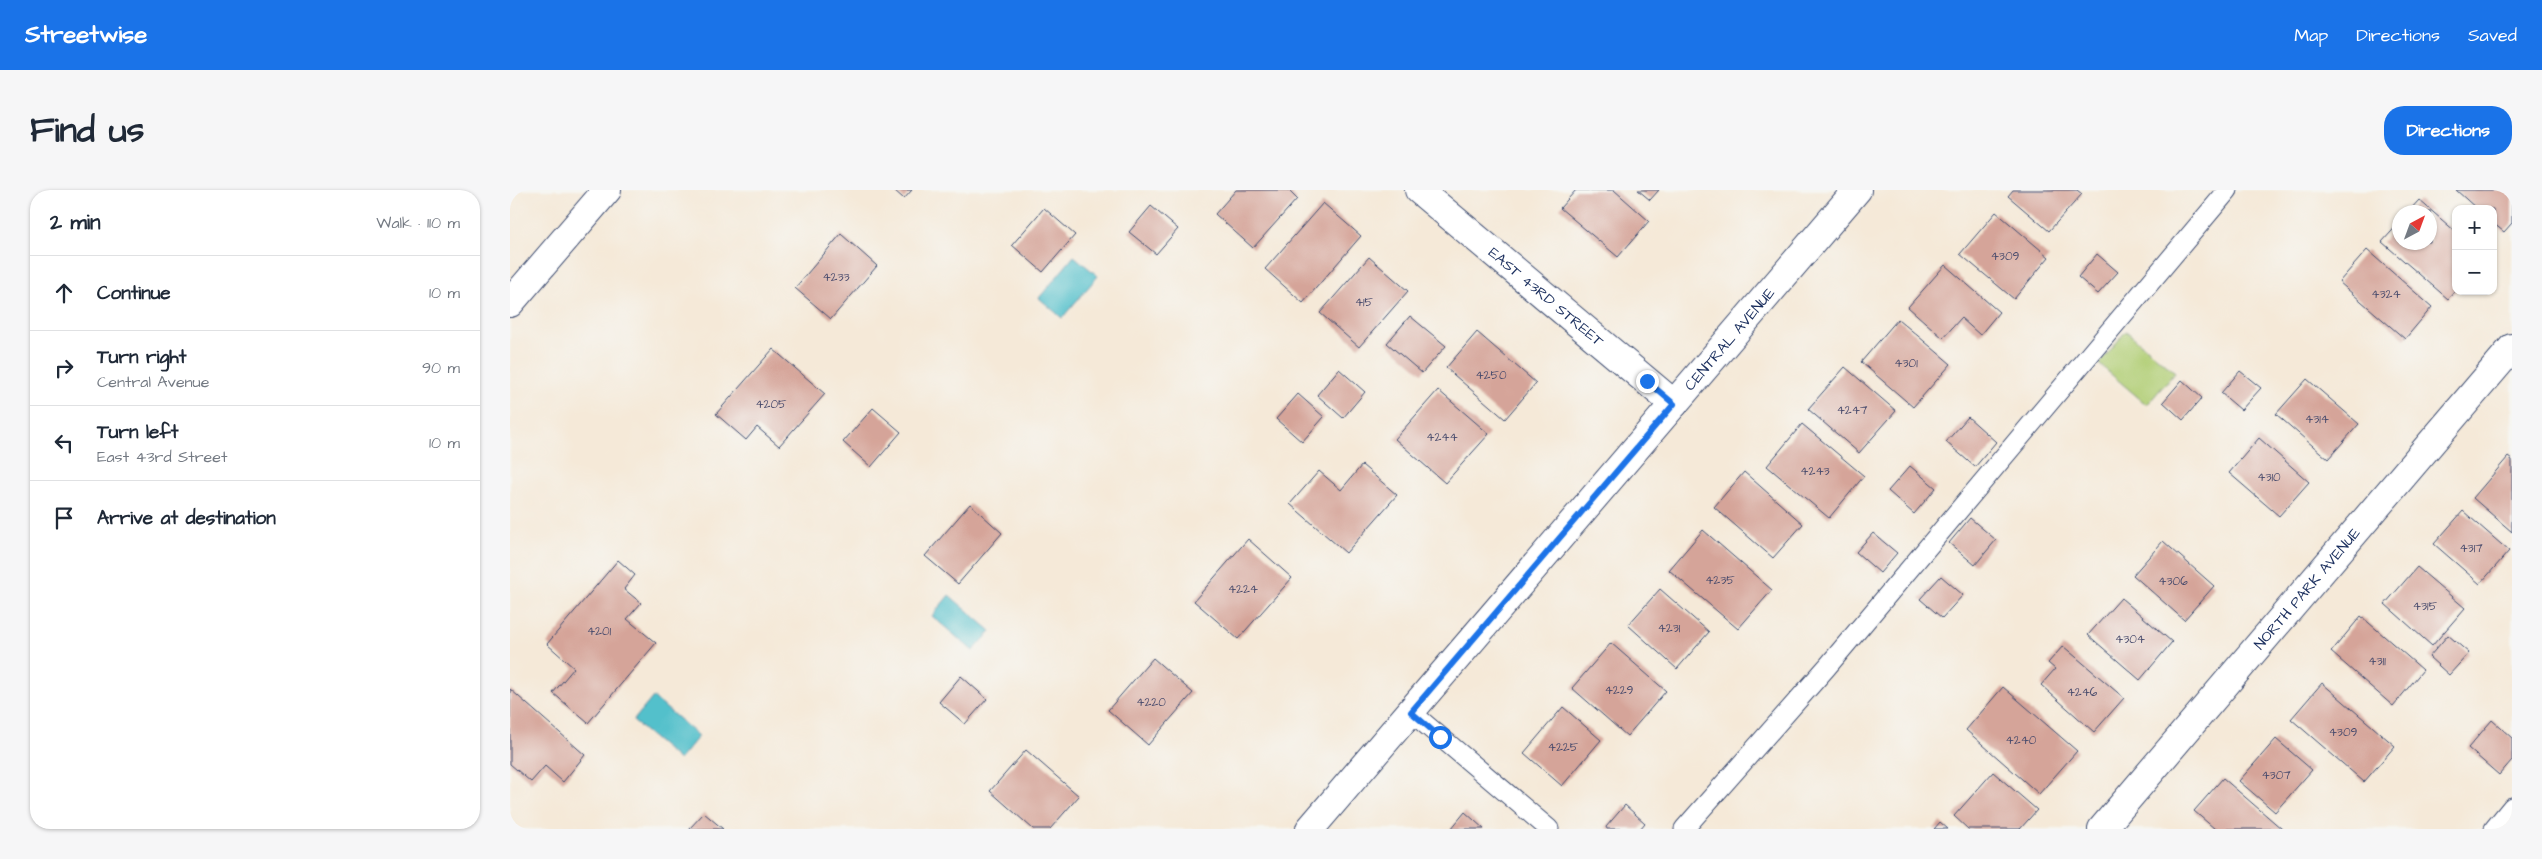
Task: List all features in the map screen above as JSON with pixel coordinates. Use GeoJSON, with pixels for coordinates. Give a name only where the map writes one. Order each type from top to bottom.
{"type":"FeatureCollection","features":[{"type":"Feature","properties":{"kind":"street"},"geometry":{"type":"LineString","coordinates":[[510,303],[607,190]]}},
{"type":"Feature","properties":{"kind":"street","name":"EAST 43RD STREET"},"geometry":{"type":"LineString","coordinates":[[1419,190],[1674,404]]}},
{"type":"Feature","properties":{"kind":"street","name":"CENTRAL AVENUE"},"geometry":{"type":"LineString","coordinates":[[1310,829],[1857,190]]}},
{"type":"Feature","properties":{"kind":"street","name":"NORTH PARK AVENUE"},"geometry":{"type":"LineString","coordinates":[[2102,829],[2512,348]]}},
{"type":"Feature","properties":{"kind":"lane"},"geometry":{"type":"LineString","coordinates":[[1684,829],[1827,667],[2228,190]]}},
{"type":"Feature","properties":{"kind":"lane"},"geometry":{"type":"LineString","coordinates":[[1411,712],[1549,829]]}},
{"type":"Feature","properties":{"kind":"lane"},"geometry":{"type":"LineString","coordinates":[[2494,829],[2512,807]]}},
{"type":"Feature","properties":{"kind":"green space"},"geometry":{"type":"Polygon","coordinates":[[[2126,331],[2175,372],[2147,405],[2099,364],[2126,331]]]}},
{"type":"Feature","properties":{"kind":"water"},"geometry":{"type":"Polygon","coordinates":[[[1074,256],[1098,276],[1062,318],[1039,298],[1074,256]]]}},
{"type":"Feature","properties":{"kind":"water"},"geometry":{"type":"Polygon","coordinates":[[[949,595],[991,631],[973,651],[932,616],[949,595]]]}},
{"type":"Feature","properties":{"kind":"water"},"geometry":{"type":"Polygon","coordinates":[[[653,697],[699,736],[679,760],[633,721],[653,697]]]}},
{"type":"Feature","properties":{"kind":"building"},"geometry":{"type":"Polygon","coordinates":[[[894,190],[912,190],[904,199],[894,190]]]}},
{"type":"Feature","properties":{"kind":"building"},"geometry":{"type":"Polygon","coordinates":[[[1236,190],[1288,190],[1297,199],[1253,248],[1215,214],[1236,190]]]}},
{"type":"Feature","properties":{"kind":"building"},"geometry":{"type":"Polygon","coordinates":[[[1576,190],[1614,190],[1649,221],[1618,257],[1560,208],[1576,190]]]}},
{"type":"Feature","properties":{"kind":"building"},"geometry":{"type":"Polygon","coordinates":[[[1638,190],[1659,190],[1650,200],[1638,190]]]}},
{"type":"Feature","properties":{"kind":"building"},"geometry":{"type":"Polygon","coordinates":[[[2013,190],[2077,190],[2082,194],[2049,231],[2008,196],[2013,190]]]}},
{"type":"Feature","properties":{"kind":"building"},"geometry":{"type":"Polygon","coordinates":[[[2456,190],[2512,190],[2512,223],[2504,232],[2497,226],[2497,205],[2473,205],[2456,190]]]}},
{"type":"Feature","properties":{"kind":"building"},"geometry":{"type":"Polygon","coordinates":[[[2419,200],[2425,205],[2414,205],[2419,200]]]}},
{"type":"Feature","properties":{"kind":"building"},"geometry":{"type":"Polygon","coordinates":[[[1323,203],[1361,236],[1303,303],[1265,269],[1323,203]]]}},
{"type":"Feature","properties":{"kind":"building"},"geometry":{"type":"Polygon","coordinates":[[[1151,206],[1178,229],[1156,254],[1129,232],[1151,206]]]}},
{"type":"Feature","properties":{"kind":"building"},"geometry":{"type":"Polygon","coordinates":[[[1044,208],[1075,235],[1043,272],[1012,245],[1044,208]]]}},
{"type":"Feature","properties":{"kind":"building"},"geometry":{"type":"Polygon","coordinates":[[[1996,212],[2049,257],[2014,299],[1960,254],[1996,212]]]}},
{"type":"Feature","properties":{"kind":"building"},"geometry":{"type":"Polygon","coordinates":[[[2437,216],[2452,229],[2452,294],[2448,299],[2382,242],[2392,231],[2392,250],[2437,250],[2437,216]]]}},
{"type":"Feature","properties":{"kind":"building"},"geometry":{"type":"Polygon","coordinates":[[[841,234],[877,266],[831,319],[795,288],[841,234]]]}},
{"type":"Feature","properties":{"kind":"building"},"geometry":{"type":"Polygon","coordinates":[[[2367,250],[2432,307],[2405,339],[2339,282],[2367,250]]]}},
{"type":"Feature","properties":{"kind":"building"},"geometry":{"type":"Polygon","coordinates":[[[2097,254],[2118,272],[2098,294],[2078,277],[2097,254]]]}},
{"type":"Feature","properties":{"kind":"building"},"geometry":{"type":"Polygon","coordinates":[[[1369,257],[1408,291],[1359,347],[1320,313],[1369,257]]]}},
{"type":"Feature","properties":{"kind":"building"},"geometry":{"type":"Polygon","coordinates":[[[1945,265],[1999,312],[1980,335],[1961,318],[1943,338],[1908,307],[1945,265]]]}},
{"type":"Feature","properties":{"kind":"building"},"geometry":{"type":"Polygon","coordinates":[[[1410,316],[1446,346],[1422,373],[1387,343],[1410,316]]]}},
{"type":"Feature","properties":{"kind":"building"},"geometry":{"type":"Polygon","coordinates":[[[1898,319],[1951,364],[1913,407],[1861,362],[1898,319]]]}},
{"type":"Feature","properties":{"kind":"building"},"geometry":{"type":"Polygon","coordinates":[[[1477,332],[1536,383],[1505,419],[1446,368],[1477,332]]]}},
{"type":"Feature","properties":{"kind":"building"},"geometry":{"type":"Polygon","coordinates":[[[773,349],[825,394],[779,446],[757,427],[746,440],[716,414],[773,349]]]}},
{"type":"Feature","properties":{"kind":"building"},"geometry":{"type":"Polygon","coordinates":[[[1845,367],[1896,411],[1859,453],[1808,409],[1845,367]]]}},
{"type":"Feature","properties":{"kind":"building"},"geometry":{"type":"Polygon","coordinates":[[[1339,369],[1365,392],[1343,418],[1317,395],[1339,369]]]}},
{"type":"Feature","properties":{"kind":"building"},"geometry":{"type":"Polygon","coordinates":[[[2240,371],[2261,388],[2241,410],[2221,393],[2240,371]]]}},
{"type":"Feature","properties":{"kind":"building"},"geometry":{"type":"Polygon","coordinates":[[[2307,379],[2359,424],[2328,459],[2276,414],[2307,379]]]}},
{"type":"Feature","properties":{"kind":"building"},"geometry":{"type":"Polygon","coordinates":[[[2182,380],[2202,398],[2183,420],[2163,402],[2182,380]]]}},
{"type":"Feature","properties":{"kind":"building"},"geometry":{"type":"Polygon","coordinates":[[[1438,390],[1489,434],[1445,483],[1395,439],[1438,390]]]}},
{"type":"Feature","properties":{"kind":"building"},"geometry":{"type":"Polygon","coordinates":[[[1298,394],[1324,417],[1302,442],[1276,419],[1298,394]]]}},
{"type":"Feature","properties":{"kind":"building"},"geometry":{"type":"Polygon","coordinates":[[[873,408],[901,432],[871,467],[843,442],[873,408]]]}},
{"type":"Feature","properties":{"kind":"building"},"geometry":{"type":"Polygon","coordinates":[[[1968,417],[1996,442],[1975,467],[1946,442],[1968,417]]]}},
{"type":"Feature","properties":{"kind":"building"},"geometry":{"type":"Polygon","coordinates":[[[1802,424],[1864,476],[1829,518],[1767,466],[1802,424]]]}},
{"type":"Feature","properties":{"kind":"building"},"geometry":{"type":"Polygon","coordinates":[[[2259,438],[2309,482],[2279,516],[2229,473],[2259,438]]]}},
{"type":"Feature","properties":{"kind":"building"},"geometry":{"type":"Polygon","coordinates":[[[2508,457],[2512,460],[2512,532],[2473,498],[2508,457]]]}},
{"type":"Feature","properties":{"kind":"building"},"geometry":{"type":"Polygon","coordinates":[[[1362,465],[1397,495],[1346,553],[1290,504],[1319,471],[1341,490],[1362,465]]]}},
{"type":"Feature","properties":{"kind":"building"},"geometry":{"type":"Polygon","coordinates":[[[1910,466],[1936,488],[1914,514],[1888,491],[1910,466]]]}},
{"type":"Feature","properties":{"kind":"building"},"geometry":{"type":"Polygon","coordinates":[[[1744,472],[1803,524],[1773,558],[1714,507],[1744,472]]]}},
{"type":"Feature","properties":{"kind":"building"},"geometry":{"type":"Polygon","coordinates":[[[970,504],[1002,533],[958,584],[925,556],[970,504]]]}},
{"type":"Feature","properties":{"kind":"building"},"geometry":{"type":"Polygon","coordinates":[[[2463,511],[2509,551],[2480,584],[2434,544],[2463,511]]]}},
{"type":"Feature","properties":{"kind":"building"},"geometry":{"type":"Polygon","coordinates":[[[1970,518],[1996,540],[1975,565],[1949,543],[1970,518]]]}},
{"type":"Feature","properties":{"kind":"building"},"geometry":{"type":"Polygon","coordinates":[[[1703,530],[1772,590],[1738,629],[1669,570],[1703,530]]]}},
{"type":"Feature","properties":{"kind":"building"},"geometry":{"type":"Polygon","coordinates":[[[1873,533],[1897,553],[1880,573],[1856,552],[1873,533]]]}},
{"type":"Feature","properties":{"kind":"building"},"geometry":{"type":"Polygon","coordinates":[[[1248,539],[1292,578],[1238,639],[1194,601],[1248,539]]]}},
{"type":"Feature","properties":{"kind":"building"},"geometry":{"type":"Polygon","coordinates":[[[2163,541],[2214,586],[2184,620],[2133,575],[2163,541]]]}},
{"type":"Feature","properties":{"kind":"building"},"geometry":{"type":"Polygon","coordinates":[[[618,560],[635,575],[624,589],[641,603],[627,619],[656,643],[588,723],[553,693],[574,668],[547,644],[618,560]]]}},
{"type":"Feature","properties":{"kind":"building"},"geometry":{"type":"Polygon","coordinates":[[[2417,567],[2465,608],[2432,646],[2385,604],[2417,567]]]}},
{"type":"Feature","properties":{"kind":"building"},"geometry":{"type":"Polygon","coordinates":[[[1941,576],[1963,595],[1942,618],[1920,599],[1941,576]]]}},
{"type":"Feature","properties":{"kind":"building"},"geometry":{"type":"Polygon","coordinates":[[[1660,589],[1709,632],[1677,669],[1628,625],[1660,589]]]}},
{"type":"Feature","properties":{"kind":"building"},"geometry":{"type":"Polygon","coordinates":[[[2121,598],[2172,642],[2140,680],[2088,635],[2121,598]]]}},
{"type":"Feature","properties":{"kind":"building"},"geometry":{"type":"Polygon","coordinates":[[[2361,616],[2423,670],[2393,706],[2331,652],[2361,616]]]}},
{"type":"Feature","properties":{"kind":"building"},"geometry":{"type":"Polygon","coordinates":[[[2448,635],[2469,653],[2449,675],[2429,657],[2448,635]]]}},
{"type":"Feature","properties":{"kind":"building"},"geometry":{"type":"Polygon","coordinates":[[[1611,643],[1666,691],[1627,736],[1572,688],[1611,643]]]}},
{"type":"Feature","properties":{"kind":"building"},"geometry":{"type":"Polygon","coordinates":[[[2063,646],[2124,698],[2094,732],[2041,685],[2055,669],[2048,663],[2063,646]]]}},
{"type":"Feature","properties":{"kind":"building"},"geometry":{"type":"Polygon","coordinates":[[[1153,658],[1193,693],[1148,745],[1108,710],[1153,658]]]}},
{"type":"Feature","properties":{"kind":"building"},"geometry":{"type":"Polygon","coordinates":[[[961,676],[987,699],[965,724],[939,702],[961,676]]]}},
{"type":"Feature","properties":{"kind":"building"},"geometry":{"type":"Polygon","coordinates":[[[2322,683],[2395,746],[2364,782],[2291,719],[2322,683]]]}},
{"type":"Feature","properties":{"kind":"building"},"geometry":{"type":"Polygon","coordinates":[[[2003,687],[2077,751],[2039,794],[1966,730],[2003,687]]]}},
{"type":"Feature","properties":{"kind":"building"},"geometry":{"type":"Polygon","coordinates":[[[510,689],[585,755],[563,782],[545,766],[531,782],[510,764],[510,689]]]}},
{"type":"Feature","properties":{"kind":"building"},"geometry":{"type":"Polygon","coordinates":[[[1563,707],[1601,740],[1562,786],[1524,753],[1563,707]]]}},
{"type":"Feature","properties":{"kind":"building"},"geometry":{"type":"Polygon","coordinates":[[[2492,720],[2512,738],[2512,760],[2499,775],[2468,748],[2492,720]]]}},
{"type":"Feature","properties":{"kind":"building"},"geometry":{"type":"Polygon","coordinates":[[[2276,739],[2312,770],[2275,812],[2239,781],[2276,739]]]}},
{"type":"Feature","properties":{"kind":"building"},"geometry":{"type":"Polygon","coordinates":[[[1026,750],[1079,796],[1050,829],[1033,829],[990,791],[1026,750]]]}},
{"type":"Feature","properties":{"kind":"building"},"geometry":{"type":"Polygon","coordinates":[[[1993,772],[2037,810],[2020,829],[1968,829],[1954,816],[1993,772]]]}},
{"type":"Feature","properties":{"kind":"building"},"geometry":{"type":"Polygon","coordinates":[[[2223,778],[2282,829],[2215,829],[2194,811],[2223,778]]]}},
{"type":"Feature","properties":{"kind":"building"},"geometry":{"type":"Polygon","coordinates":[[[1625,805],[1645,823],[1640,829],[1607,829],[1606,827],[1625,805]]]}},
{"type":"Feature","properties":{"kind":"building"},"geometry":{"type":"Polygon","coordinates":[[[1465,812],[1484,829],[1451,829],[1465,812]]]}},
{"type":"Feature","properties":{"kind":"building"},"geometry":{"type":"Polygon","coordinates":[[[704,813],[723,829],[689,829],[704,813]]]}},
{"type":"Feature","properties":{"kind":"building"},"geometry":{"type":"Polygon","coordinates":[[[1940,822],[1948,829],[1934,829],[1940,822]]]}},
{"type":"Feature","properties":{"kind":"route"},"geometry":{"type":"LineString","coordinates":[[1440,737],[1411,712],[1674,404],[1647,381]]}}]}
